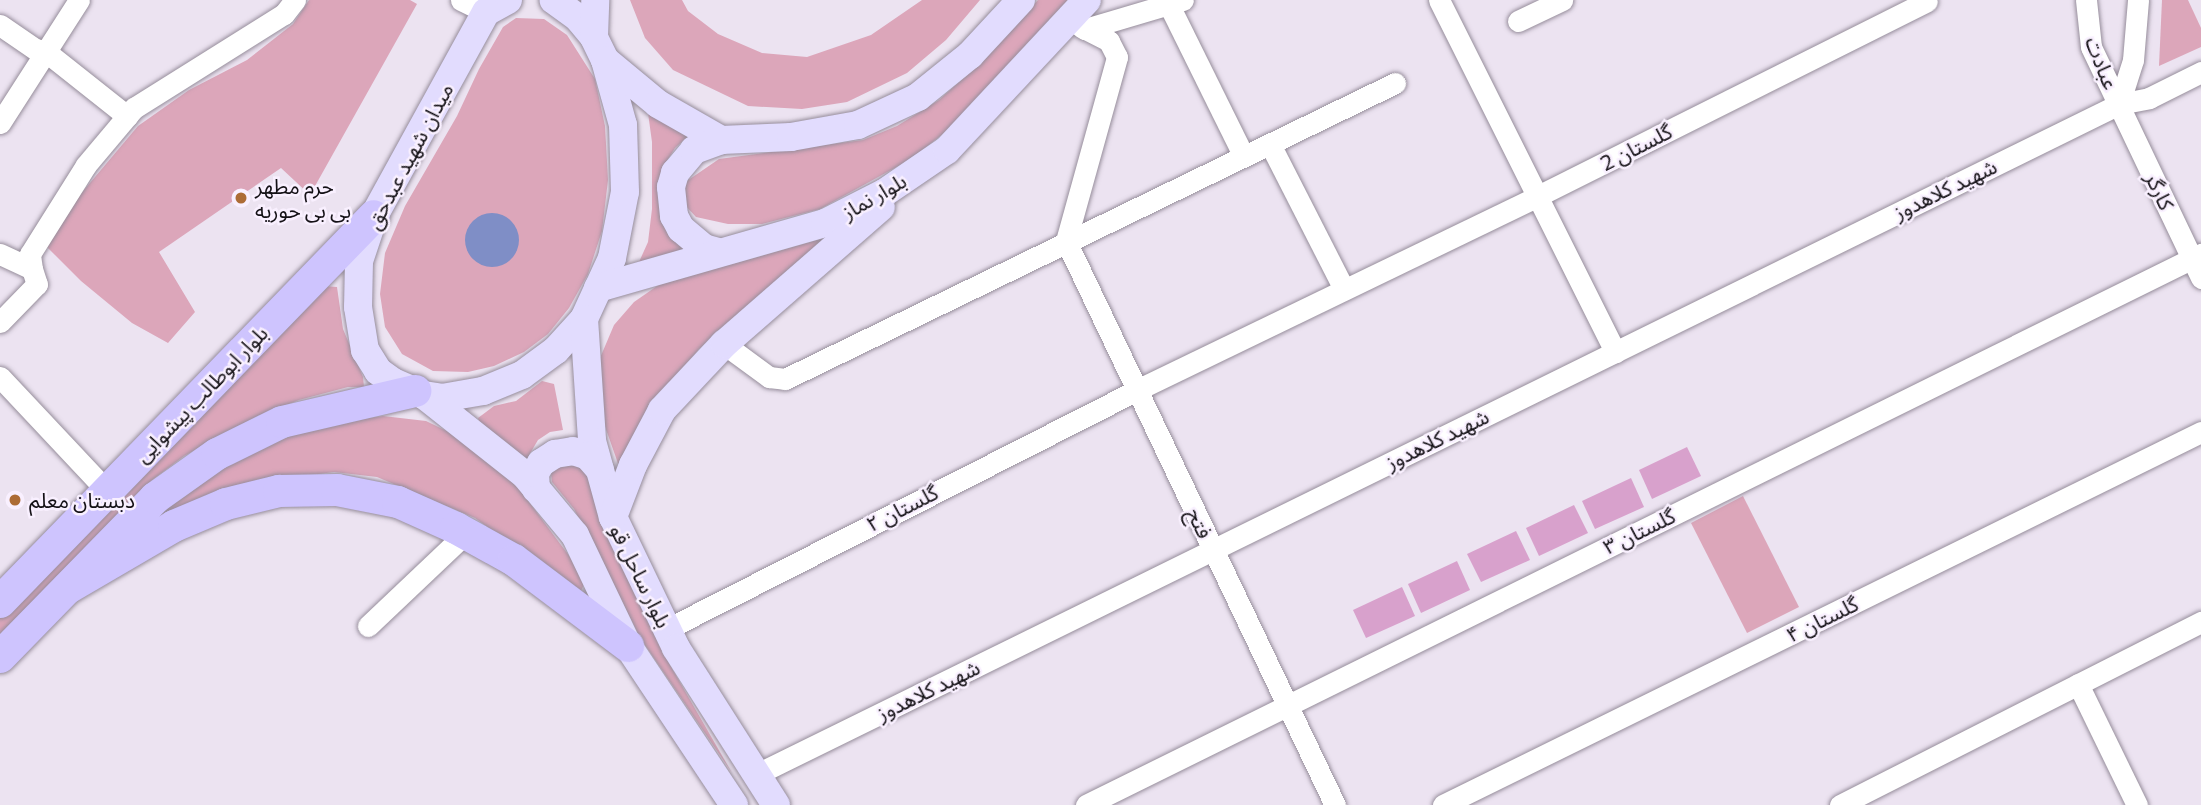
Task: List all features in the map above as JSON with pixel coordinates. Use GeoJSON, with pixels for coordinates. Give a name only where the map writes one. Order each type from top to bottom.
{"type":"FeatureCollection","features":[{"type":"Feature","properties":{"kind":"highway","name":"بلوار ابوطالب پیشوایی"},"geometry":{"type":"LineString","coordinates":[[0,602],[374,216]]}},
{"type":"Feature","properties":{"kind":"highway","name":"بلوار ابوطالب پیشوایی"},"geometry":{"type":"LineString","coordinates":[[0,657],[155,498],[217,454],[282,422],[419,393]]}},
{"type":"Feature","properties":{"kind":"highway"},"geometry":{"type":"LineString","coordinates":[[68,588],[174,526],[226,504],[279,491],[337,490],[398,502],[466,533],[514,561],[628,646]]}},
{"type":"Feature","properties":{"kind":"main road","name":"میدان شهید عبدحق"},"geometry":{"type":"LineString","coordinates":[[495,4],[374,216],[359,261],[358,307],[365,350],[378,370],[393,382],[419,393],[442,398],[483,391],[522,375],[556,350],[584,319],[612,258],[625,192],[623,125],[600,49],[577,17],[554,0]]}},
{"type":"Feature","properties":{"kind":"main road"},"geometry":{"type":"LineString","coordinates":[[595,0],[600,49],[658,104],[721,140]]}},
{"type":"Feature","properties":{"kind":"main road"},"geometry":{"type":"LineString","coordinates":[[718,252],[691,240],[681,229],[672,209],[671,187],[683,160],[707,143],[721,140],[791,137],[858,125],[918,97],[970,55],[1021,0]]}},
{"type":"Feature","properties":{"kind":"main road","name":"بلوار نماز"},"geometry":{"type":"LineString","coordinates":[[598,288],[825,223],[884,193],[947,150],[1076,25],[1087,0]]}},
{"type":"Feature","properties":{"kind":"main road"},"geometry":{"type":"LineString","coordinates":[[613,517],[633,465],[662,410],[724,344],[947,150]]}},
{"type":"Feature","properties":{"kind":"main road","name":"بلوار ساحل قو"},"geometry":{"type":"LineString","coordinates":[[584,319],[592,442],[613,517],[667,629],[776,805]]}},
{"type":"Feature","properties":{"kind":"main road","name":"بلوار ساحل قو"},"geometry":{"type":"LineString","coordinates":[[419,393],[525,475],[575,535],[628,646],[734,805]]}},
{"type":"Feature","properties":{"kind":"main road"},"geometry":{"type":"LineString","coordinates":[[536,489],[535,473],[541,463],[555,454],[573,451],[589,456],[600,470]]}},
{"type":"Feature","properties":{"kind":"street"},"geometry":{"type":"LineString","coordinates":[[0,124],[79,0]]}},
{"type":"Feature","properties":{"kind":"street"},"geometry":{"type":"LineString","coordinates":[[0,323],[37,284],[30,254],[86,165],[134,108],[284,14],[295,0]]}},
{"type":"Feature","properties":{"kind":"street"},"geometry":{"type":"LineString","coordinates":[[461,0],[495,4]]}},
{"type":"Feature","properties":{"kind":"street"},"geometry":{"type":"LineString","coordinates":[[1439,0],[1615,352]]}},
{"type":"Feature","properties":{"kind":"street"},"geometry":{"type":"LineString","coordinates":[[1518,21],[1562,0]]}},
{"type":"Feature","properties":{"kind":"street","name":"گلستان 2"},"geometry":{"type":"LineString","coordinates":[[1344,289],[1536,197],[1927,0]]}},
{"type":"Feature","properties":{"kind":"street"},"geometry":{"type":"LineString","coordinates":[[2069,0],[2088,35]]}},
{"type":"Feature","properties":{"kind":"street","name":"عبادت"},"geometry":{"type":"LineString","coordinates":[[2086,0],[2088,35],[2119,104]]}},
{"type":"Feature","properties":{"kind":"street","name":"عبادت"},"geometry":{"type":"LineString","coordinates":[[2119,104],[2133,60],[2138,0]]}},
{"type":"Feature","properties":{"kind":"street"},"geometry":{"type":"LineString","coordinates":[[1076,25],[1176,3],[1243,155]]}},
{"type":"Feature","properties":{"kind":"street"},"geometry":{"type":"LineString","coordinates":[[0,25],[35,49],[45,51],[127,116]]}},
{"type":"Feature","properties":{"kind":"street"},"geometry":{"type":"LineString","coordinates":[[1066,241],[1117,57],[1109,41],[1076,25]]}},
{"type":"Feature","properties":{"kind":"street","name":"شهید کلاهدوز"},"geometry":{"type":"LineString","coordinates":[[755,775],[2119,104],[2149,98],[2201,72]]}},
{"type":"Feature","properties":{"kind":"street"},"geometry":{"type":"LineString","coordinates":[[724,344],[769,377],[785,379],[1395,83]]}},
{"type":"Feature","properties":{"kind":"street","name":"کارگر"},"geometry":{"type":"LineString","coordinates":[[2119,104],[2196,256],[2201,278]]}},
{"type":"Feature","properties":{"kind":"street"},"geometry":{"type":"LineString","coordinates":[[1269,144],[1344,289]]}},
{"type":"Feature","properties":{"kind":"street","name":"فتح"},"geometry":{"type":"LineString","coordinates":[[1066,241],[1335,805]]}},
{"type":"Feature","properties":{"kind":"street"},"geometry":{"type":"LineString","coordinates":[[0,254],[32,269]]}},
{"type":"Feature","properties":{"kind":"street","name":"گلستان ۳"},"geometry":{"type":"LineString","coordinates":[[1086,805],[2196,256]]}},
{"type":"Feature","properties":{"kind":"street","name":"گلستان ۲"},"geometry":{"type":"LineString","coordinates":[[667,629],[1137,390],[1344,289]]}},
{"type":"Feature","properties":{"kind":"street"},"geometry":{"type":"LineString","coordinates":[[0,377],[107,492]]}},
{"type":"Feature","properties":{"kind":"street","name":"گلستان ۴"},"geometry":{"type":"LineString","coordinates":[[1443,805],[2201,432]]}},
{"type":"Feature","properties":{"kind":"street"},"geometry":{"type":"LineString","coordinates":[[368,626],[466,533]]}},
{"type":"Feature","properties":{"kind":"street"},"geometry":{"type":"LineString","coordinates":[[1840,805],[2201,622]]}},
{"type":"Feature","properties":{"kind":"street"},"geometry":{"type":"LineString","coordinates":[[2078,684],[2137,805]]}},
{"type":"Feature","properties":{"kind":"shaded area"},"geometry":{"type":"Polygon","coordinates":[[[309,0],[410,0],[417,4],[310,195],[281,168],[159,252],[195,312],[168,343],[132,323],[81,281],[45,245],[68,209],[138,126],[189,90],[247,60],[293,24],[309,0]]]}},
{"type":"Feature","properties":{"kind":"shaded area"},"geometry":{"type":"Polygon","coordinates":[[[630,0],[682,0],[688,11],[718,34],[762,53],[807,57],[871,35],[922,0],[980,0],[946,40],[907,73],[847,102],[802,109],[748,106],[673,70],[645,38],[630,0]]]}},
{"type":"Feature","properties":{"kind":"shaded area"},"geometry":{"type":"Polygon","coordinates":[[[1038,0],[1069,0],[949,129],[911,159],[820,209],[762,224],[728,224],[696,217],[683,203],[684,183],[719,159],[863,140],[897,126],[939,100],[976,67],[1038,0]]]}},
{"type":"Feature","properties":{"kind":"shaded area"},"geometry":{"type":"Polygon","coordinates":[[[2162,0],[2188,0],[2201,28],[2201,47],[2159,66],[2162,0]]]}},
{"type":"Feature","properties":{"kind":"shaded area"},"geometry":{"type":"Polygon","coordinates":[[[516,18],[544,19],[567,35],[595,79],[605,126],[608,180],[602,231],[588,274],[569,308],[548,334],[524,352],[494,366],[468,372],[433,371],[402,354],[385,327],[380,294],[385,253],[405,206],[457,116],[479,69],[503,27],[516,18]]]}},
{"type":"Feature","properties":{"kind":"shaded area"},"geometry":{"type":"Polygon","coordinates":[[[648,113],[688,136],[675,148],[665,164],[689,249],[639,262],[648,242],[652,209],[652,142],[648,113]]]}},
{"type":"Feature","properties":{"kind":"shaded area"},"geometry":{"type":"Polygon","coordinates":[[[821,239],[822,247],[699,349],[664,395],[620,469],[602,418],[600,358],[614,325],[634,302],[660,284],[821,239]]]}},
{"type":"Feature","properties":{"kind":"shaded area"},"geometry":{"type":"Polygon","coordinates":[[[323,286],[337,287],[343,329],[363,377],[364,387],[348,387],[299,400],[258,416],[184,456],[152,480],[0,634],[0,618],[323,286]]]}},
{"type":"Feature","properties":{"kind":"shaded area"},"geometry":{"type":"Polygon","coordinates":[[[542,381],[554,384],[563,430],[550,432],[538,440],[525,462],[480,424],[478,418],[494,406],[516,401],[542,381]]]}},
{"type":"Feature","properties":{"kind":"shaded area"},"geometry":{"type":"Polygon","coordinates":[[[383,416],[426,421],[459,437],[517,486],[570,557],[585,582],[581,591],[562,581],[475,518],[377,477],[334,472],[258,482],[147,521],[196,484],[244,455],[293,435],[340,422],[383,416]]]}},
{"type":"Feature","properties":{"kind":"shaded area"},"geometry":{"type":"Polygon","coordinates":[[[581,463],[670,665],[732,773],[641,639],[574,509],[552,482],[551,473],[556,468],[581,463]]]}},
{"type":"Feature","properties":{"kind":"shaded area"},"geometry":{"type":"Polygon","coordinates":[[[1743,496],[1799,607],[1747,633],[1691,523],[1743,496]]]}},
{"type":"Feature","properties":{"kind":"water"},"geometry":{"type":"Polygon","coordinates":[[[497,213],[507,217],[515,225],[519,240],[515,255],[507,263],[487,267],[477,263],[469,255],[465,235],[469,225],[477,217],[497,213]]]}},
{"type":"Feature","properties":{"kind":"building"},"geometry":{"type":"Polygon","coordinates":[[[1687,447],[1701,476],[1652,499],[1639,470],[1687,447]]]}},
{"type":"Feature","properties":{"kind":"building"},"geometry":{"type":"Polygon","coordinates":[[[1631,478],[1644,507],[1595,529],[1582,501],[1631,478]]]}},
{"type":"Feature","properties":{"kind":"building"},"geometry":{"type":"Polygon","coordinates":[[[1574,505],[1588,533],[1539,556],[1526,528],[1574,505]]]}},
{"type":"Feature","properties":{"kind":"building"},"geometry":{"type":"Polygon","coordinates":[[[1516,531],[1530,560],[1481,582],[1467,554],[1516,531]]]}},
{"type":"Feature","properties":{"kind":"building"},"geometry":{"type":"Polygon","coordinates":[[[1457,561],[1470,590],[1421,613],[1408,584],[1457,561]]]}},
{"type":"Feature","properties":{"kind":"building"},"geometry":{"type":"Polygon","coordinates":[[[1402,587],[1415,616],[1366,638],[1353,610],[1402,587]]]}},
{"type":"Feature","properties":{"kind":"place","name":"حرم مطهر بی بی حوریه"},"geometry":{"type":"Point","coordinates":[241,198]}},
{"type":"Feature","properties":{"kind":"place","name":"دبستان معلم"},"geometry":{"type":"Point","coordinates":[15,500]}}]}
